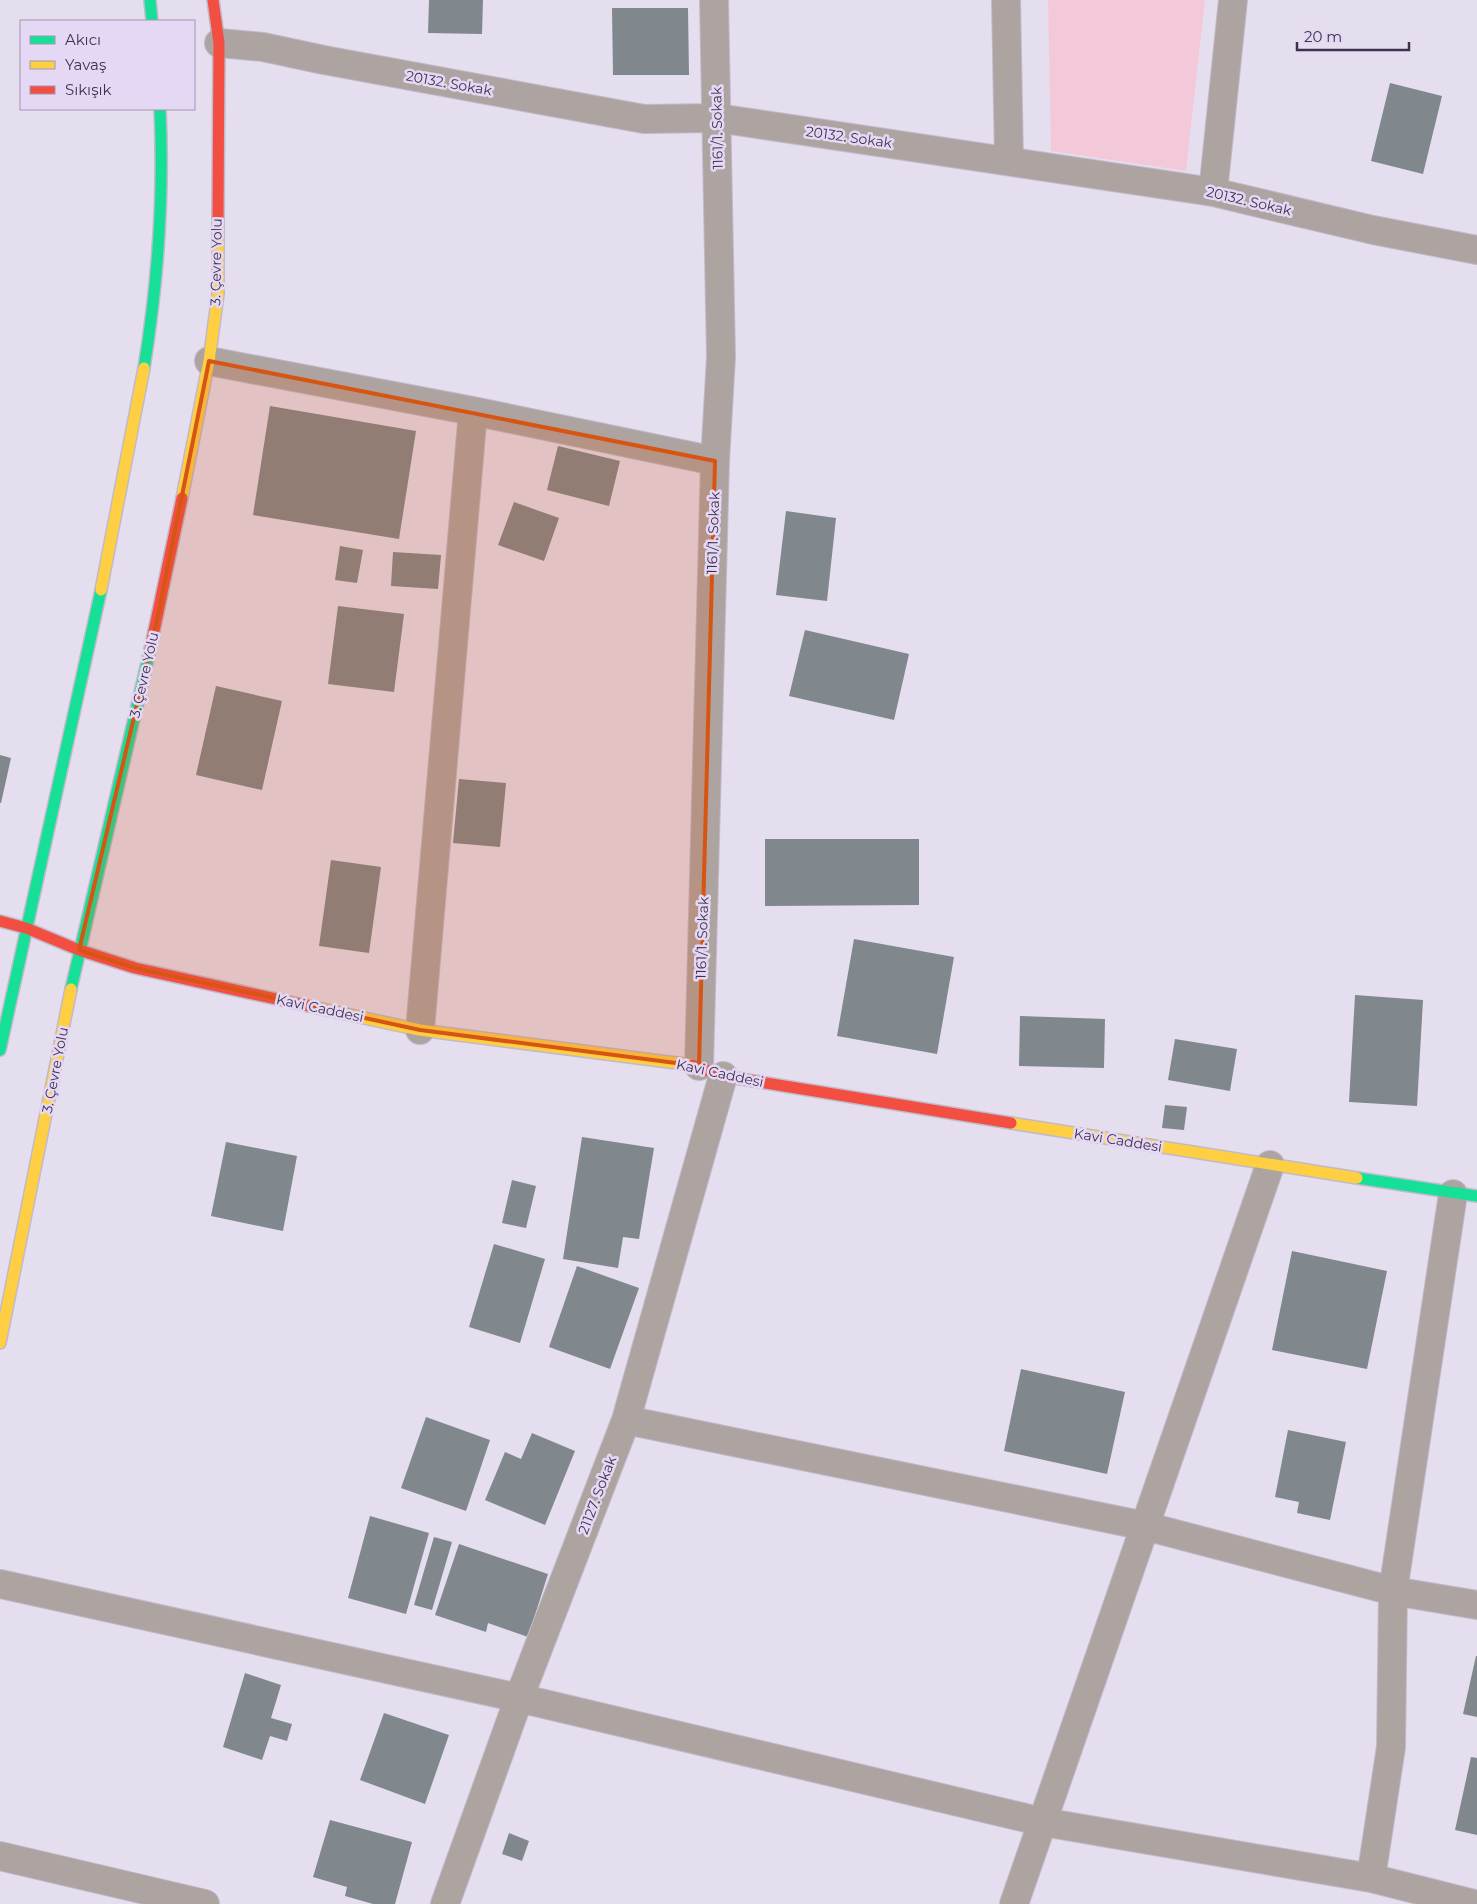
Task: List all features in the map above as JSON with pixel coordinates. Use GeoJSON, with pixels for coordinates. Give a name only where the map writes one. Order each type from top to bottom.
{"type":"FeatureCollection","features":[{"type":"Feature","properties":{"kind":"main road"},"geometry":{"type":"LineString","coordinates":[[150,0],[152,20]]}},
{"type":"Feature","properties":{"kind":"main road","name":"3. Çevre Yolu"},"geometry":{"type":"LineString","coordinates":[[0,1343],[79,950],[158,615],[209,361],[218,294],[219,43],[213,0]]}},
{"type":"Feature","properties":{"kind":"main road"},"geometry":{"type":"LineString","coordinates":[[0,1050],[128,462],[153,318],[161,213],[160,110]]}},
{"type":"Feature","properties":{"kind":"main road","name":"Kavi Caddesi"},"geometry":{"type":"LineString","coordinates":[[0,921],[26,928],[79,950],[135,968],[420,1030],[711,1071],[1270,1165],[1465,1195]]}},
{"type":"Feature","properties":{"kind":"street","name":"1161/1. Sokak"},"geometry":{"type":"LineString","coordinates":[[711,1071],[715,461],[721,357],[714,0]]}},
{"type":"Feature","properties":{"kind":"street"},"geometry":{"type":"LineString","coordinates":[[1006,0],[1008,160]]}},
{"type":"Feature","properties":{"kind":"street"},"geometry":{"type":"LineString","coordinates":[[1213,192],[1233,0]]}},
{"type":"Feature","properties":{"kind":"street","name":"20132. Sokak"},"geometry":{"type":"LineString","coordinates":[[219,43],[263,47],[644,119],[717,118],[1213,192],[1373,230],[1477,250]]}},
{"type":"Feature","properties":{"kind":"street"},"geometry":{"type":"LineString","coordinates":[[209,361],[473,411],[715,461]]}},
{"type":"Feature","properties":{"kind":"street"},"geometry":{"type":"LineString","coordinates":[[420,1030],[473,411]]}},
{"type":"Feature","properties":{"kind":"street","name":"21127. Sokak"},"geometry":{"type":"LineString","coordinates":[[444,1904],[519,1698],[626,1420],[711,1071]]}},
{"type":"Feature","properties":{"kind":"street"},"geometry":{"type":"LineString","coordinates":[[1014,1904],[1270,1165]]}},
{"type":"Feature","properties":{"kind":"street"},"geometry":{"type":"LineString","coordinates":[[1370,1878],[1391,1747],[1393,1591],[1465,1195]]}},
{"type":"Feature","properties":{"kind":"street"},"geometry":{"type":"LineString","coordinates":[[626,1420],[1145,1526],[1393,1591],[1477,1605]]}},
{"type":"Feature","properties":{"kind":"street"},"geometry":{"type":"LineString","coordinates":[[0,1584],[519,1698],[1043,1822],[1370,1878],[1474,1904]]}},
{"type":"Feature","properties":{"kind":"street"},"geometry":{"type":"LineString","coordinates":[[0,1856],[205,1904]]}},
{"type":"Feature","properties":{"kind":"highlighted area"},"geometry":{"type":"Polygon","coordinates":[[[209,361],[715,461],[699,1066],[420,1030],[135,968],[79,950],[158,615],[209,361]]]}},
{"type":"Feature","properties":{"kind":"shaded area"},"geometry":{"type":"Polygon","coordinates":[[[1048,0],[1205,0],[1186,171],[1051,151],[1048,0]]]}},
{"type":"Feature","properties":{"kind":"building"},"geometry":{"type":"Polygon","coordinates":[[[429,0],[483,0],[482,34],[428,33],[429,0]]]}},
{"type":"Feature","properties":{"kind":"building"},"geometry":{"type":"Polygon","coordinates":[[[612,8],[688,8],[689,75],[613,75],[612,8]]]}},
{"type":"Feature","properties":{"kind":"building"},"geometry":{"type":"Polygon","coordinates":[[[1390,83],[1442,96],[1423,174],[1371,161],[1390,83]]]}},
{"type":"Feature","properties":{"kind":"building"},"geometry":{"type":"Polygon","coordinates":[[[270,406],[416,431],[399,539],[253,515],[270,406]]]}},
{"type":"Feature","properties":{"kind":"building"},"geometry":{"type":"Polygon","coordinates":[[[558,446],[620,461],[609,506],[547,490],[558,446]]]}},
{"type":"Feature","properties":{"kind":"building"},"geometry":{"type":"Polygon","coordinates":[[[514,502],[559,518],[544,561],[498,545],[514,502]]]}},
{"type":"Feature","properties":{"kind":"building"},"geometry":{"type":"Polygon","coordinates":[[[786,511],[836,518],[827,601],[776,595],[786,511]]]}},
{"type":"Feature","properties":{"kind":"building"},"geometry":{"type":"Polygon","coordinates":[[[340,546],[363,550],[357,583],[335,580],[340,546]]]}},
{"type":"Feature","properties":{"kind":"building"},"geometry":{"type":"Polygon","coordinates":[[[393,552],[441,555],[438,589],[391,586],[393,552]]]}},
{"type":"Feature","properties":{"kind":"building"},"geometry":{"type":"Polygon","coordinates":[[[338,606],[404,614],[394,692],[328,684],[338,606]]]}},
{"type":"Feature","properties":{"kind":"building"},"geometry":{"type":"Polygon","coordinates":[[[805,630],[909,654],[894,720],[789,696],[805,630]]]}},
{"type":"Feature","properties":{"kind":"building"},"geometry":{"type":"Polygon","coordinates":[[[216,686],[282,701],[262,790],[196,775],[216,686]]]}},
{"type":"Feature","properties":{"kind":"building"},"geometry":{"type":"Polygon","coordinates":[[[0,755],[11,758],[1,803],[0,803],[0,755]]]}},
{"type":"Feature","properties":{"kind":"building"},"geometry":{"type":"Polygon","coordinates":[[[459,779],[506,783],[500,847],[453,843],[459,779]]]}},
{"type":"Feature","properties":{"kind":"building"},"geometry":{"type":"Polygon","coordinates":[[[765,839],[919,839],[919,905],[765,906],[765,839]]]}},
{"type":"Feature","properties":{"kind":"building"},"geometry":{"type":"Polygon","coordinates":[[[331,860],[381,867],[369,953],[319,946],[331,860]]]}},
{"type":"Feature","properties":{"kind":"building"},"geometry":{"type":"Polygon","coordinates":[[[854,939],[954,957],[937,1054],[837,1036],[854,939]]]}},
{"type":"Feature","properties":{"kind":"building"},"geometry":{"type":"Polygon","coordinates":[[[1355,995],[1423,1000],[1417,1106],[1349,1102],[1355,995]]]}},
{"type":"Feature","properties":{"kind":"building"},"geometry":{"type":"Polygon","coordinates":[[[1020,1016],[1105,1019],[1104,1068],[1019,1066],[1020,1016]]]}},
{"type":"Feature","properties":{"kind":"building"},"geometry":{"type":"Polygon","coordinates":[[[1175,1039],[1237,1049],[1230,1091],[1168,1080],[1175,1039]]]}},
{"type":"Feature","properties":{"kind":"building"},"geometry":{"type":"Polygon","coordinates":[[[1165,1105],[1187,1107],[1184,1130],[1162,1128],[1165,1105]]]}},
{"type":"Feature","properties":{"kind":"building"},"geometry":{"type":"Polygon","coordinates":[[[582,1137],[654,1148],[639,1239],[623,1237],[618,1268],[563,1259],[582,1137]]]}},
{"type":"Feature","properties":{"kind":"building"},"geometry":{"type":"Polygon","coordinates":[[[226,1142],[297,1156],[283,1231],[211,1216],[226,1142]]]}},
{"type":"Feature","properties":{"kind":"building"},"geometry":{"type":"Polygon","coordinates":[[[512,1180],[536,1186],[526,1228],[502,1223],[512,1180]]]}},
{"type":"Feature","properties":{"kind":"building"},"geometry":{"type":"Polygon","coordinates":[[[494,1244],[545,1259],[520,1343],[469,1327],[494,1244]]]}},
{"type":"Feature","properties":{"kind":"building"},"geometry":{"type":"Polygon","coordinates":[[[1292,1251],[1387,1271],[1367,1369],[1272,1350],[1292,1251]]]}},
{"type":"Feature","properties":{"kind":"building"},"geometry":{"type":"Polygon","coordinates":[[[577,1266],[639,1288],[610,1369],[549,1347],[577,1266]]]}},
{"type":"Feature","properties":{"kind":"building"},"geometry":{"type":"Polygon","coordinates":[[[1021,1369],[1125,1392],[1107,1474],[1004,1451],[1021,1369]]]}},
{"type":"Feature","properties":{"kind":"building"},"geometry":{"type":"Polygon","coordinates":[[[426,1417],[490,1440],[466,1511],[401,1488],[426,1417]]]}},
{"type":"Feature","properties":{"kind":"building"},"geometry":{"type":"Polygon","coordinates":[[[1288,1430],[1346,1442],[1330,1520],[1297,1513],[1299,1502],[1275,1497],[1288,1430]]]}},
{"type":"Feature","properties":{"kind":"building"},"geometry":{"type":"Polygon","coordinates":[[[532,1433],[575,1451],[545,1525],[485,1500],[505,1452],[521,1459],[532,1433]]]}},
{"type":"Feature","properties":{"kind":"building"},"geometry":{"type":"Polygon","coordinates":[[[370,1516],[429,1533],[406,1614],[348,1598],[370,1516]]]}},
{"type":"Feature","properties":{"kind":"building"},"geometry":{"type":"Polygon","coordinates":[[[434,1537],[452,1542],[432,1610],[414,1605],[434,1537]]]}},
{"type":"Feature","properties":{"kind":"building"},"geometry":{"type":"Polygon","coordinates":[[[459,1544],[548,1574],[528,1637],[488,1623],[486,1632],[435,1615],[459,1544]]]}},
{"type":"Feature","properties":{"kind":"building"},"geometry":{"type":"Polygon","coordinates":[[[1477,1656],[1477,1717],[1463,1714],[1477,1656]]]}},
{"type":"Feature","properties":{"kind":"building"},"geometry":{"type":"Polygon","coordinates":[[[245,1673],[281,1685],[271,1718],[292,1724],[287,1741],[270,1736],[262,1760],[223,1747],[245,1673]]]}},
{"type":"Feature","properties":{"kind":"building"},"geometry":{"type":"Polygon","coordinates":[[[384,1713],[449,1735],[425,1804],[360,1780],[384,1713]]]}},
{"type":"Feature","properties":{"kind":"building"},"geometry":{"type":"Polygon","coordinates":[[[1471,1757],[1477,1758],[1477,1835],[1455,1830],[1471,1757]]]}},
{"type":"Feature","properties":{"kind":"building"},"geometry":{"type":"Polygon","coordinates":[[[330,1820],[412,1842],[395,1904],[373,1904],[345,1896],[347,1887],[313,1877],[330,1820]]]}},
{"type":"Feature","properties":{"kind":"building"},"geometry":{"type":"Polygon","coordinates":[[[509,1833],[529,1841],[522,1861],[502,1854],[509,1833]]]}},
{"type":"Feature","properties":{"kind":"traffic: fast"},"geometry":{"type":"LineString","coordinates":[[150,0],[152,20]]}},
{"type":"Feature","properties":{"kind":"traffic: fast"},"geometry":{"type":"LineString","coordinates":[[144,368],[159,239],[160,110]]}},
{"type":"Feature","properties":{"kind":"traffic: fast"},"geometry":{"type":"LineString","coordinates":[[0,1050],[101,590]]}},
{"type":"Feature","properties":{"kind":"traffic: fast"},"geometry":{"type":"LineString","coordinates":[[71,989],[150,650]]}},
{"type":"Feature","properties":{"kind":"traffic: fast"},"geometry":{"type":"LineString","coordinates":[[1357,1178],[1477,1196]]}},
{"type":"Feature","properties":{"kind":"traffic: slow"},"geometry":{"type":"LineString","coordinates":[[182,498],[209,361],[218,294],[218,219]]}},
{"type":"Feature","properties":{"kind":"traffic: slow"},"geometry":{"type":"LineString","coordinates":[[101,590],[144,368]]}},
{"type":"Feature","properties":{"kind":"traffic: slow"},"geometry":{"type":"LineString","coordinates":[[0,1343],[71,989]]}},
{"type":"Feature","properties":{"kind":"traffic: slow"},"geometry":{"type":"LineString","coordinates":[[322,1009],[420,1030],[692,1065]]}},
{"type":"Feature","properties":{"kind":"traffic: slow"},"geometry":{"type":"LineString","coordinates":[[1011,1123],[1357,1178]]}},
{"type":"Feature","properties":{"kind":"traffic: jam"},"geometry":{"type":"LineString","coordinates":[[213,0],[219,43],[218,219]]}},
{"type":"Feature","properties":{"kind":"traffic: jam"},"geometry":{"type":"LineString","coordinates":[[150,650],[182,498]]}},
{"type":"Feature","properties":{"kind":"traffic: jam"},"geometry":{"type":"LineString","coordinates":[[0,921],[26,928],[79,950],[135,968],[322,1009]]}},
{"type":"Feature","properties":{"kind":"traffic: jam"},"geometry":{"type":"LineString","coordinates":[[692,1065],[723,1076],[1011,1123]]}}]}
